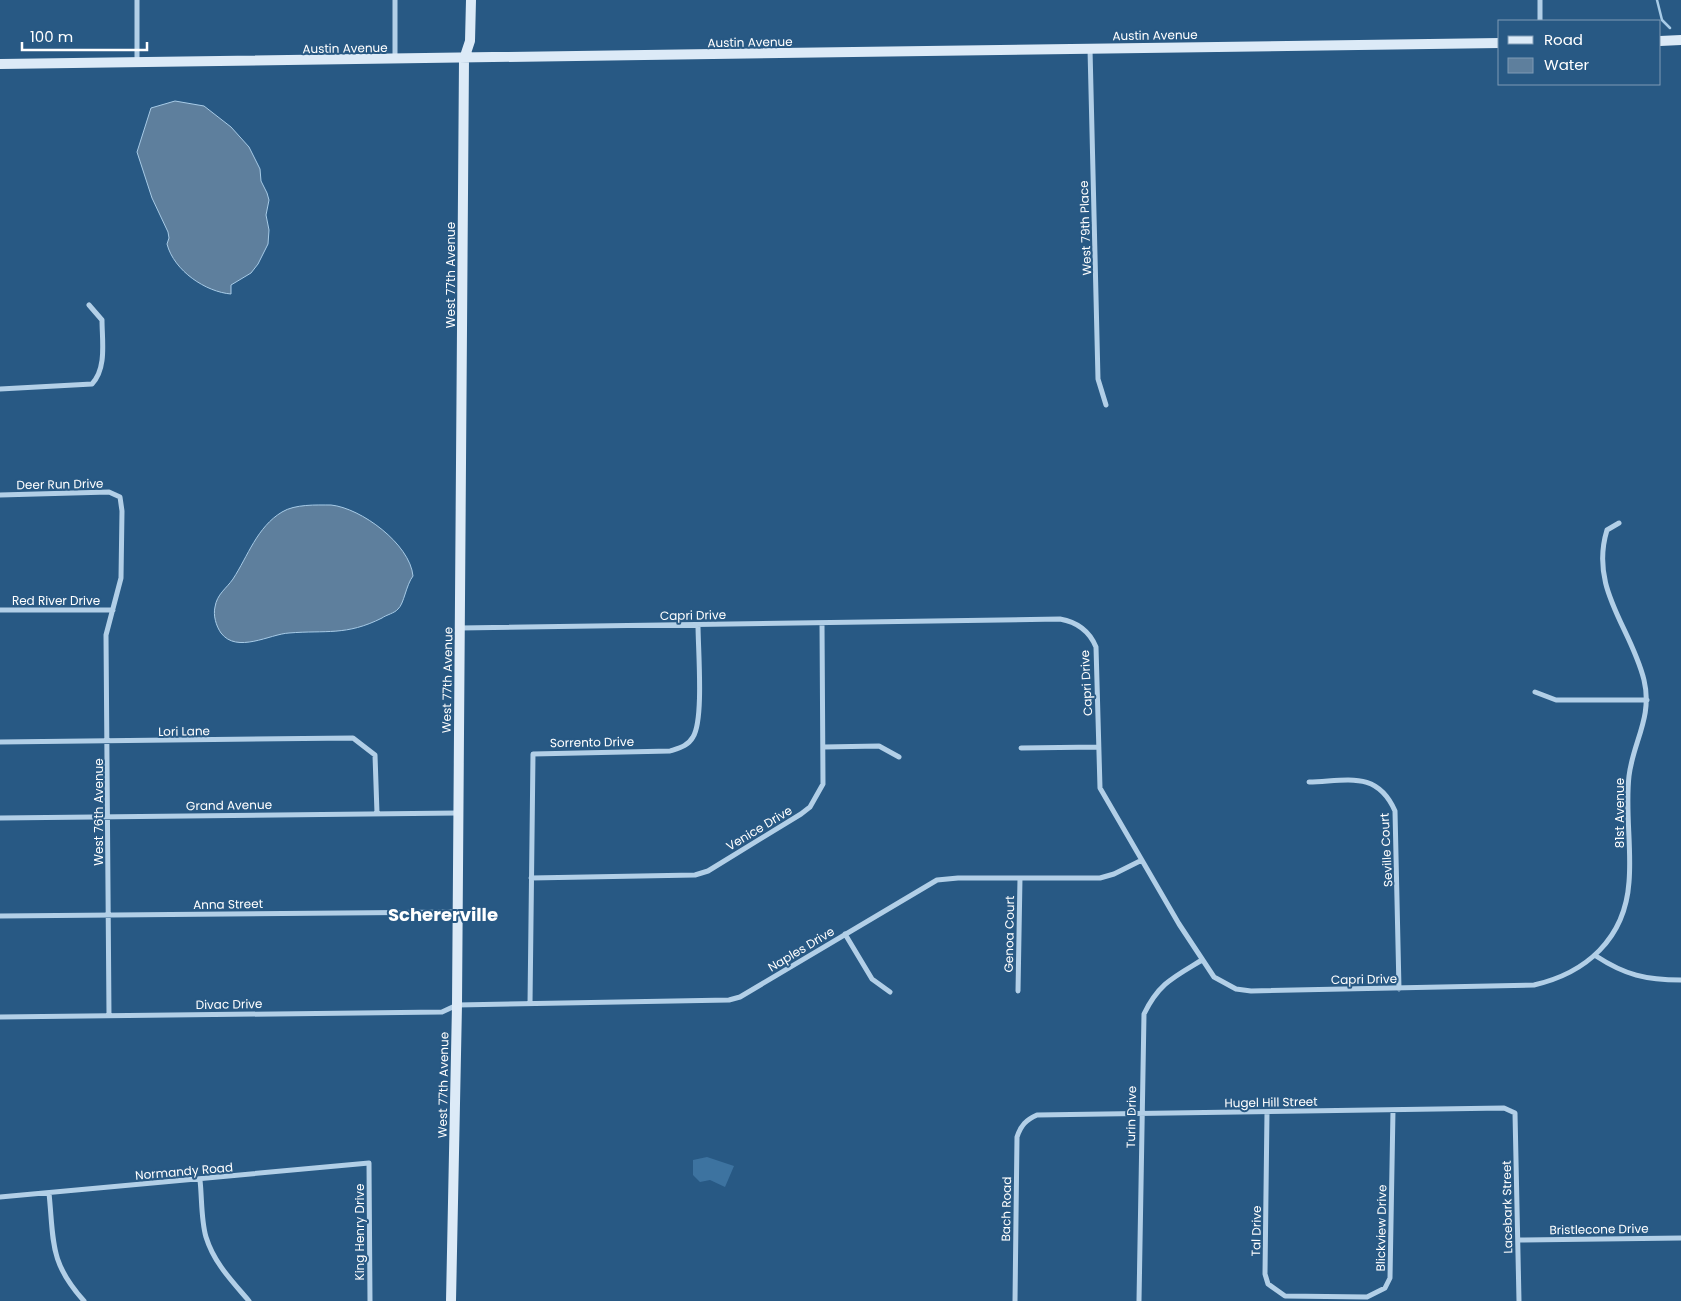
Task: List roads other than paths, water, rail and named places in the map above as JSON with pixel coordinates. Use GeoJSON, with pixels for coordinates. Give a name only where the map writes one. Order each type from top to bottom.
{"type":"FeatureCollection","features":[{"type":"Feature","properties":{"kind":"street"},"geometry":{"type":"LineString","coordinates":[[137,0],[137,62]]}},
{"type":"Feature","properties":{"kind":"street"},"geometry":{"type":"LineString","coordinates":[[395,0],[396,60]]}},
{"type":"Feature","properties":{"kind":"street","name":"West 77th Avenue"},"geometry":{"type":"LineString","coordinates":[[451,1301],[457,1005],[464,59],[470,41],[471,0]]}},
{"type":"Feature","properties":{"kind":"street"},"geometry":{"type":"LineString","coordinates":[[1540,0],[1540,20]]}},
{"type":"Feature","properties":{"kind":"street"},"geometry":{"type":"LineString","coordinates":[[1661,41],[1681,40]]}},
{"type":"Feature","properties":{"kind":"street","name":"Austin Avenue"},"geometry":{"type":"LineString","coordinates":[[0,64],[396,60],[1498,43]]}},
{"type":"Feature","properties":{"kind":"street","name":"West 79th Place"},"geometry":{"type":"LineString","coordinates":[[1090,49],[1098,379],[1106,405]]}},
{"type":"Feature","properties":{"kind":"street"},"geometry":{"type":"LineString","coordinates":[[0,389],[92,384],[102,365],[102,320],[89,305]]}},
{"type":"Feature","properties":{"kind":"street","name":"Deer Run Drive"},"geometry":{"type":"LineString","coordinates":[[0,495],[109,492],[120,497]]}},
{"type":"Feature","properties":{"kind":"street","name":"West 76th Avenue"},"geometry":{"type":"LineString","coordinates":[[109,1015],[106,635],[121,578],[122,511],[120,497]]}},
{"type":"Feature","properties":{"kind":"street","name":"81st Avenue"},"geometry":{"type":"LineString","coordinates":[[1565,975],[1583,967],[1596,956],[1612,935],[1627,902],[1629,882],[1629,776],[1645,723],[1647,700],[1644,681],[1637,659],[1610,603],[1603,569],[1602,547],[1607,530],[1619,523]]}},
{"type":"Feature","properties":{"kind":"street","name":"Red River Drive"},"geometry":{"type":"LineString","coordinates":[[0,610],[113,610]]}},
{"type":"Feature","properties":{"kind":"street","name":"Capri Drive"},"geometry":{"type":"LineString","coordinates":[[460,628],[1070,621],[1087,631],[1096,647],[1100,788],[1214,977],[1236,989],[1251,991],[1534,985],[1565,975]]}},
{"type":"Feature","properties":{"kind":"street","name":"Venice Drive"},"geometry":{"type":"LineString","coordinates":[[531,878],[682,876],[708,871],[810,807],[823,784],[822,623]]}},
{"type":"Feature","properties":{"kind":"street","name":"Sorrento Drive"},"geometry":{"type":"LineString","coordinates":[[530,1004],[533,754],[670,751],[687,744],[692,738],[698,720],[698,625]]}},
{"type":"Feature","properties":{"kind":"street"},"geometry":{"type":"LineString","coordinates":[[1535,692],[1556,700],[1647,700]]}},
{"type":"Feature","properties":{"kind":"street","name":"Lori Lane"},"geometry":{"type":"LineString","coordinates":[[0,742],[353,738],[376,755],[377,814]]}},
{"type":"Feature","properties":{"kind":"street"},"geometry":{"type":"LineString","coordinates":[[824,747],[880,746],[899,757]]}},
{"type":"Feature","properties":{"kind":"street"},"geometry":{"type":"LineString","coordinates":[[1021,748],[1098,747]]}},
{"type":"Feature","properties":{"kind":"street","name":"Seville Court"},"geometry":{"type":"LineString","coordinates":[[1309,782],[1370,782],[1383,789],[1395,811],[1399,989]]}},
{"type":"Feature","properties":{"kind":"street","name":"Grand Avenue"},"geometry":{"type":"LineString","coordinates":[[0,818],[458,812]]}},
{"type":"Feature","properties":{"kind":"street","name":"Naples Drive"},"geometry":{"type":"LineString","coordinates":[[457,1005],[729,1000],[740,997],[937,880],[958,878],[1100,878],[1114,874],[1142,860]]}},
{"type":"Feature","properties":{"kind":"street","name":"Genoa Court"},"geometry":{"type":"LineString","coordinates":[[1018,991],[1020,878]]}},
{"type":"Feature","properties":{"kind":"street","name":"Anna Street"},"geometry":{"type":"LineString","coordinates":[[0,916],[457,912]]}},
{"type":"Feature","properties":{"kind":"street"},"geometry":{"type":"LineString","coordinates":[[846,934],[872,979],[890,992]]}},
{"type":"Feature","properties":{"kind":"street"},"geometry":{"type":"LineString","coordinates":[[1596,956],[1630,975],[1658,980],[1681,980]]}},
{"type":"Feature","properties":{"kind":"street","name":"Turin Drive"},"geometry":{"type":"LineString","coordinates":[[1139,1301],[1144,1014],[1153,996],[1164,984],[1202,960]]}},
{"type":"Feature","properties":{"kind":"street","name":"Divac Drive"},"geometry":{"type":"LineString","coordinates":[[0,1017],[442,1012],[457,1005]]}},
{"type":"Feature","properties":{"kind":"street","name":"Hugel Hill Street"},"geometry":{"type":"LineString","coordinates":[[1027,1120],[1037,1115],[1142,1113],[1504,1108],[1515,1113]]}},
{"type":"Feature","properties":{"kind":"street","name":"Blickview Drive"},"geometry":{"type":"LineString","coordinates":[[1329,1299],[1367,1297],[1385,1288],[1390,1278],[1393,1110]]}},
{"type":"Feature","properties":{"kind":"street","name":"Tal Drive"},"geometry":{"type":"LineString","coordinates":[[1267,1112],[1265,1274],[1268,1284],[1285,1296],[1329,1299]]}},
{"type":"Feature","properties":{"kind":"street","name":"Lacebark Street"},"geometry":{"type":"LineString","coordinates":[[1515,1113],[1519,1301]]}},
{"type":"Feature","properties":{"kind":"street","name":"Bach Road"},"geometry":{"type":"LineString","coordinates":[[1015,1301],[1017,1137],[1020,1127],[1027,1120]]}},
{"type":"Feature","properties":{"kind":"street","name":"Normandy Road"},"geometry":{"type":"LineString","coordinates":[[0,1197],[369,1163]]}},
{"type":"Feature","properties":{"kind":"street","name":"King Henry Drive"},"geometry":{"type":"LineString","coordinates":[[369,1163],[370,1301]]}},
{"type":"Feature","properties":{"kind":"street"},"geometry":{"type":"LineString","coordinates":[[200,1180],[206,1236],[213,1255],[223,1271],[249,1301]]}},
{"type":"Feature","properties":{"kind":"street"},"geometry":{"type":"LineString","coordinates":[[49,1193],[55,1255],[65,1279],[84,1301]]}},
{"type":"Feature","properties":{"kind":"street","name":"Bristlecone Drive"},"geometry":{"type":"LineString","coordinates":[[1518,1240],[1681,1238]]}},
{"type":"Feature","properties":{"kind":"water"},"geometry":{"type":"Polygon","coordinates":[[[175,101],[204,106],[231,127],[249,147],[260,169],[261,181],[267,193],[269,200],[266,215],[269,230],[268,244],[251,273],[231,285],[231,294],[211,289],[202,284],[192,278],[176,263],[167,244],[168,232],[152,198],[137,152],[151,108],[175,101]]]}},
{"type":"Feature","properties":{"kind":"water"},"geometry":{"type":"Polygon","coordinates":[[[331,505],[356,513],[369,520],[394,540],[403,552],[410,564],[413,576],[400,607],[395,612],[369,624],[347,630],[289,633],[245,642],[236,642],[228,639],[221,633],[216,624],[214,610],[216,602],[233,579],[259,534],[273,518],[287,509],[331,505]]]}},
{"type":"Feature","properties":{"kind":"waterway"},"geometry":{"type":"LineString","coordinates":[[1657,0],[1662,20],[1670,28]]}},
{"type":"Feature","properties":{"kind":"district","name":"Schererville"},"geometry":{"type":"Point","coordinates":[443,914]}}]}
